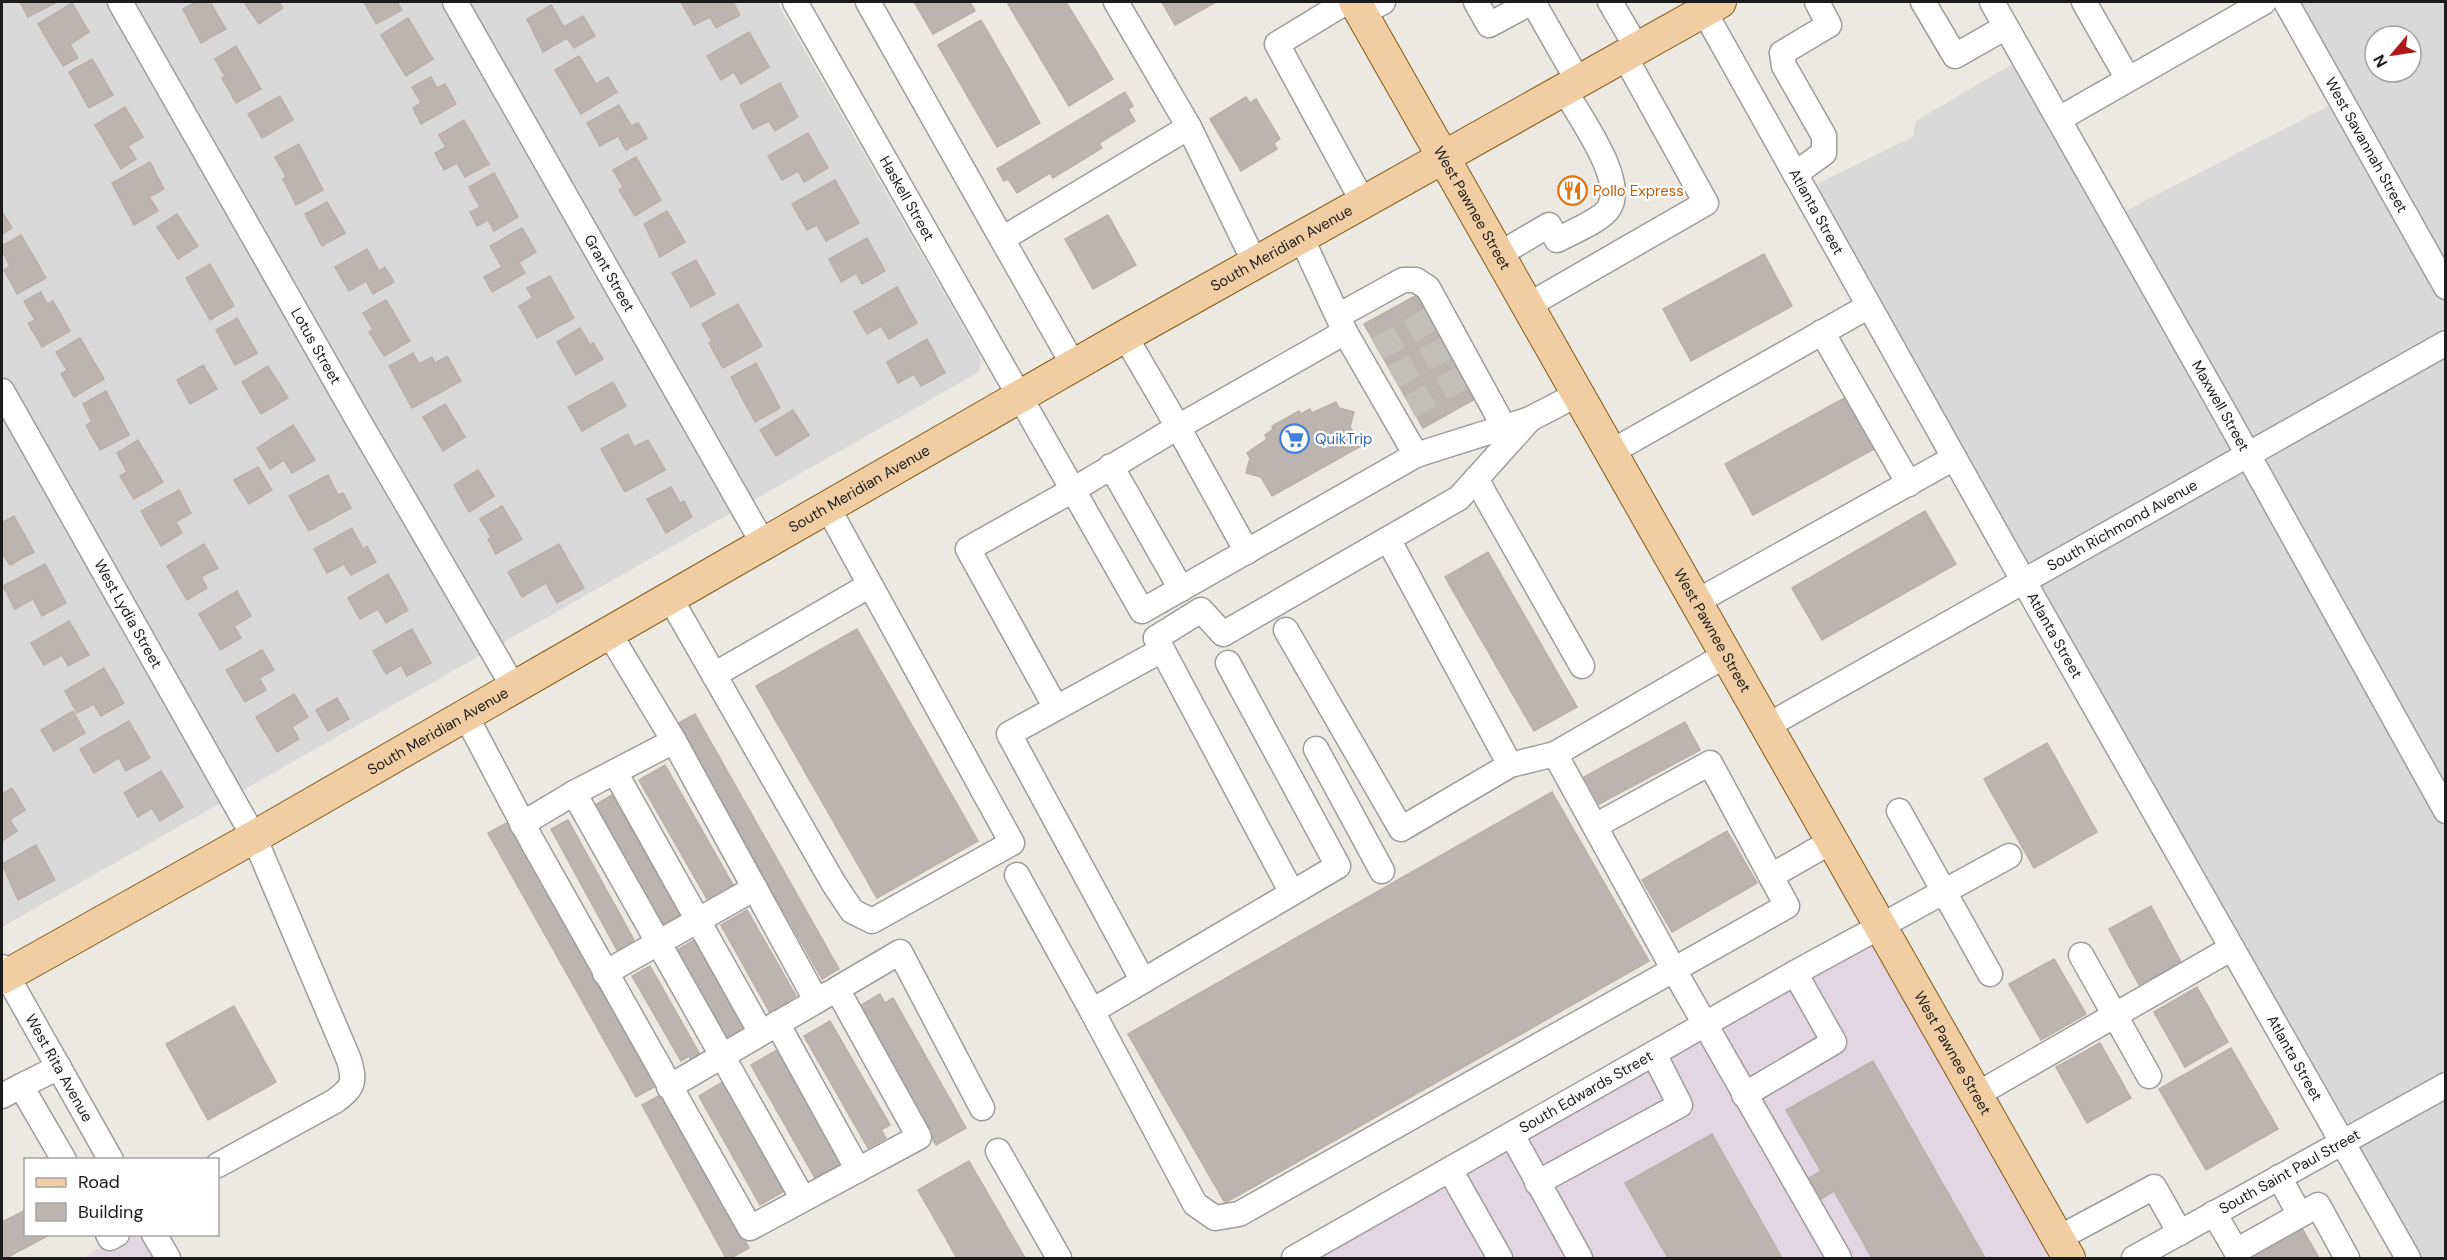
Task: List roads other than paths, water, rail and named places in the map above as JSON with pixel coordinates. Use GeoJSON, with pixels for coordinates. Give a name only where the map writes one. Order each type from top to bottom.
{"type":"FeatureCollection","features":[{"type":"Feature","properties":{"kind":"main road","name":"West Pawnee Street"},"geometry":{"type":"LineString","coordinates":[[1362,4],[1498,255],[2063,1249]]}},
{"type":"Feature","properties":{"kind":"main road","name":"South Meridian Avenue"},"geometry":{"type":"LineString","coordinates":[[3,974],[254,837],[1125,336],[1712,6]]}},
{"type":"Feature","properties":{"kind":"street","name":"Lotus Street"},"geometry":{"type":"LineString","coordinates":[[120,2],[358,420],[514,688]]}},
{"type":"Feature","properties":{"kind":"street","name":"Grant Street"},"geometry":{"type":"LineString","coordinates":[[455,2],[764,545]]}},
{"type":"Feature","properties":{"kind":"street","name":"Haskell Street"},"geometry":{"type":"LineString","coordinates":[[795,2],[1142,611],[1292,893]]}},
{"type":"Feature","properties":{"kind":"street"},"geometry":{"type":"LineString","coordinates":[[868,2],[1074,366]]}},
{"type":"Feature","properties":{"kind":"street"},"geometry":{"type":"LineString","coordinates":[[1116,2],[1189,127],[1255,263]]}},
{"type":"Feature","properties":{"kind":"street"},"geometry":{"type":"LineString","coordinates":[[1476,2],[1489,25],[1533,2],[1604,158],[1614,192],[1609,208],[1584,226],[1557,240],[1549,225],[1498,255]]}},
{"type":"Feature","properties":{"kind":"street"},"geometry":{"type":"LineString","coordinates":[[1527,306],[1706,203],[1631,52],[1610,2]]}},
{"type":"Feature","properties":{"kind":"street"},"geometry":{"type":"LineString","coordinates":[[1795,174],[1824,153],[1824,136],[1784,66],[1782,53],[1829,25],[1817,2]]}},
{"type":"Feature","properties":{"kind":"street"},"geometry":{"type":"LineString","coordinates":[[1923,2],[1954,56],[2006,27]]}},
{"type":"Feature","properties":{"kind":"street","name":"Maxwell Street"},"geometry":{"type":"LineString","coordinates":[[1992,2],[2248,455],[2445,811]]}},
{"type":"Feature","properties":{"kind":"street"},"geometry":{"type":"LineString","coordinates":[[2084,2],[2128,79]]}},
{"type":"Feature","properties":{"kind":"street"},"geometry":{"type":"LineString","coordinates":[[2059,119],[2264,2]]}},
{"type":"Feature","properties":{"kind":"street","name":"West Savannah Street"},"geometry":{"type":"LineString","coordinates":[[2286,2],[2445,286]]}},
{"type":"Feature","properties":{"kind":"street"},"geometry":{"type":"LineString","coordinates":[[1362,4],[1277,44],[1363,202]]}},
{"type":"Feature","properties":{"kind":"street","name":"Atlanta Street"},"geometry":{"type":"LineString","coordinates":[[1712,6],[1795,174],[2023,581],[2408,1258]]}},
{"type":"Feature","properties":{"kind":"street"},"geometry":{"type":"LineString","coordinates":[[1002,239],[1189,127]]}},
{"type":"Feature","properties":{"kind":"street"},"geometry":{"type":"LineString","coordinates":[[1301,237],[1342,324],[1369,354],[1402,411],[1416,455]]}},
{"type":"Feature","properties":{"kind":"street"},"geometry":{"type":"LineString","coordinates":[[1056,708],[968,549],[1178,427],[1342,324],[1403,280],[1416,279],[1428,288],[1436,316],[1468,374],[1504,427]]}},
{"type":"Feature","properties":{"kind":"street"},"geometry":{"type":"LineString","coordinates":[[1611,452],[1869,306]]}},
{"type":"Feature","properties":{"kind":"street"},"geometry":{"type":"LineString","coordinates":[[1822,332],[1909,484]]}},
{"type":"Feature","properties":{"kind":"street"},"geometry":{"type":"LineString","coordinates":[[1125,336],[1247,552]]}},
{"type":"Feature","properties":{"kind":"street","name":"South Richmond Avenue"},"geometry":{"type":"LineString","coordinates":[[1767,726],[2445,343]]}},
{"type":"Feature","properties":{"kind":"street","name":"West Lydia Street"},"geometry":{"type":"LineString","coordinates":[[2,391],[254,837],[345,1050],[354,1078],[348,1091],[335,1101],[219,1164]]}},
{"type":"Feature","properties":{"kind":"street"},"geometry":{"type":"LineString","coordinates":[[1142,611],[1416,455],[1530,419],[1578,394]]}},
{"type":"Feature","properties":{"kind":"street"},"geometry":{"type":"LineString","coordinates":[[1143,981],[1009,735],[1159,644],[1201,610],[1223,634],[1459,498],[1530,419]]}},
{"type":"Feature","properties":{"kind":"street"},"geometry":{"type":"LineString","coordinates":[[1696,602],[1954,458]]}},
{"type":"Feature","properties":{"kind":"street"},"geometry":{"type":"LineString","coordinates":[[1111,466],[1181,589]]}},
{"type":"Feature","properties":{"kind":"street"},"geometry":{"type":"LineString","coordinates":[[1476,479],[1582,666]]}},
{"type":"Feature","properties":{"kind":"street"},"geometry":{"type":"LineString","coordinates":[[670,598],[834,884],[852,910],[872,921],[1012,843],[828,508]]}},
{"type":"Feature","properties":{"kind":"street"},"geometry":{"type":"LineString","coordinates":[[1388,538],[1510,765]]}},
{"type":"Feature","properties":{"kind":"street"},"geometry":{"type":"LineString","coordinates":[[714,675],[870,585]]}},
{"type":"Feature","properties":{"kind":"street"},"geometry":{"type":"LineString","coordinates":[[1286,630],[1401,829],[1510,765],[1555,754],[1726,654]]}},
{"type":"Feature","properties":{"kind":"street"},"geometry":{"type":"LineString","coordinates":[[465,716],[522,824],[750,1228],[919,1137],[755,888],[674,741],[609,633]]}},
{"type":"Feature","properties":{"kind":"street"},"geometry":{"type":"LineString","coordinates":[[1092,1011],[1338,866],[1228,663]]}},
{"type":"Feature","properties":{"kind":"street"},"geometry":{"type":"LineString","coordinates":[[1284,767],[1345,732]]}},
{"type":"Feature","properties":{"kind":"street"},"geometry":{"type":"LineString","coordinates":[[522,824],[674,741]]}},
{"type":"Feature","properties":{"kind":"street"},"geometry":{"type":"LineString","coordinates":[[1316,748],[1382,871]]}},
{"type":"Feature","properties":{"kind":"street"},"geometry":{"type":"LineString","coordinates":[[1555,754],[1744,1095],[1839,1258]]}},
{"type":"Feature","properties":{"kind":"street"},"geometry":{"type":"LineString","coordinates":[[1017,874],[1195,1204],[1215,1218],[1239,1214],[1786,906],[1710,763],[1595,826]]}},
{"type":"Feature","properties":{"kind":"street"},"geometry":{"type":"LineString","coordinates":[[615,772],[697,919],[858,1170]]}},
{"type":"Feature","properties":{"kind":"street"},"geometry":{"type":"LineString","coordinates":[[574,794],[803,1199]]}},
{"type":"Feature","properties":{"kind":"street"},"geometry":{"type":"LineString","coordinates":[[1899,811],[1990,974]]}},
{"type":"Feature","properties":{"kind":"street"},"geometry":{"type":"LineString","coordinates":[[1771,876],[1832,841]]}},
{"type":"Feature","properties":{"kind":"street","name":"South Edwards Street"},"geometry":{"type":"LineString","coordinates":[[1305,1256],[1705,1024],[2009,856]]}},
{"type":"Feature","properties":{"kind":"street"},"geometry":{"type":"LineString","coordinates":[[605,973],[755,888]]}},
{"type":"Feature","properties":{"kind":"street"},"geometry":{"type":"LineString","coordinates":[[1976,1095],[2232,948]]}},
{"type":"Feature","properties":{"kind":"street"},"geometry":{"type":"LineString","coordinates":[[669,1087],[900,952],[982,1108]]}},
{"type":"Feature","properties":{"kind":"street"},"geometry":{"type":"LineString","coordinates":[[2081,955],[2149,1076]]}},
{"type":"Feature","properties":{"kind":"street"},"geometry":{"type":"LineString","coordinates":[[1744,1095],[1834,1042],[1795,973]]}},
{"type":"Feature","properties":{"kind":"street","name":"West Rita Avenue"},"geometry":{"type":"LineString","coordinates":[[3,974],[110,1158]]}},
{"type":"Feature","properties":{"kind":"street"},"geometry":{"type":"LineString","coordinates":[[1537,1183],[1680,1105],[1654,1054]]}},
{"type":"Feature","properties":{"kind":"street"},"geometry":{"type":"LineString","coordinates":[[59,1067],[11,1091],[62,1158]]}},
{"type":"Feature","properties":{"kind":"street","name":"South Saint Paul Street"},"geometry":{"type":"LineString","coordinates":[[2134,1258],[2445,1084]]}},
{"type":"Feature","properties":{"kind":"street"},"geometry":{"type":"LineString","coordinates":[[1512,1135],[1580,1258]]}},
{"type":"Feature","properties":{"kind":"street"},"geometry":{"type":"LineString","coordinates":[[998,1151],[1059,1258]]}},
{"type":"Feature","properties":{"kind":"street"},"geometry":{"type":"LineString","coordinates":[[1450,1170],[1500,1258]]}},
{"type":"Feature","properties":{"kind":"street"},"geometry":{"type":"LineString","coordinates":[[2279,1177],[2300,1215]]}},
{"type":"Feature","properties":{"kind":"street"},"geometry":{"type":"LineString","coordinates":[[2063,1249],[2154,1187],[2180,1233]]}},
{"type":"Feature","properties":{"kind":"street"},"geometry":{"type":"LineString","coordinates":[[2214,1213],[2236,1251],[2318,1205],[2347,1258]]}},
{"type":"Feature","properties":{"kind":"street"},"geometry":{"type":"LineString","coordinates":[[155,1236],[168,1258]]}},
{"type":"Feature","properties":{"kind":"tunnel"},"geometry":{"type":"LineString","coordinates":[[1378,349],[1431,319]]}},
{"type":"Feature","properties":{"kind":"tunnel"},"geometry":{"type":"LineString","coordinates":[[1393,377],[1446,348]]}},
{"type":"Feature","properties":{"kind":"tunnel"},"geometry":{"type":"LineString","coordinates":[[1410,407],[1463,377]]}},
{"type":"Feature","properties":{"kind":"place","name":"Pollo Express"},"geometry":{"type":"Point","coordinates":[1572,191]}},
{"type":"Feature","properties":{"kind":"place","name":"QuikTrip"},"geometry":{"type":"Point","coordinates":[1294,439]}}]}
